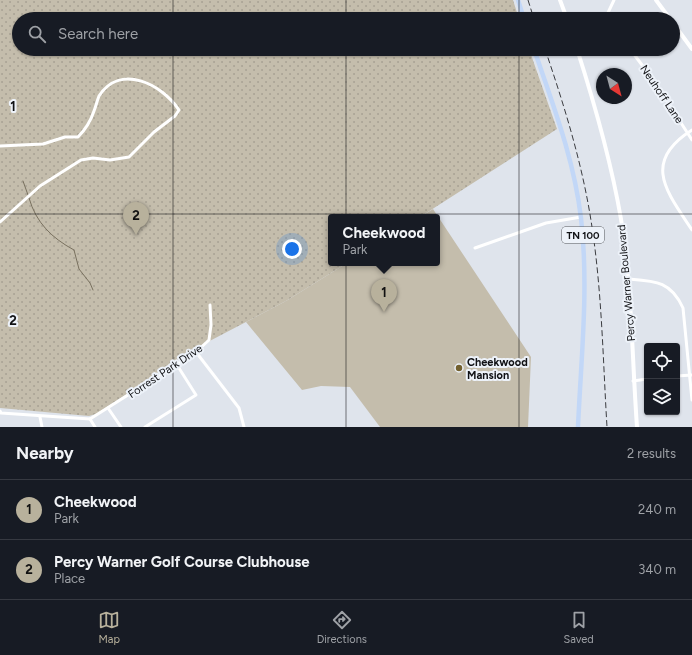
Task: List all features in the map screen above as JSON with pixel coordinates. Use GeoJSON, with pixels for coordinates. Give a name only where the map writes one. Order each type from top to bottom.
{"type":"FeatureCollection","features":[{"type":"Feature","properties":{"kind":"main road"},"geometry":{"type":"LineString","coordinates":[[518,0],[522,12]]}},
{"type":"Feature","properties":{"kind":"main road","name":"TN 100"},"geometry":{"type":"LineString","coordinates":[[536,56],[567,146],[581,217],[585,289],[578,427]]}},
{"type":"Feature","properties":{"kind":"street"},"geometry":{"type":"LineString","coordinates":[[560,0],[564,12]]}},
{"type":"Feature","properties":{"kind":"street"},"geometry":{"type":"LineString","coordinates":[[608,12],[614,0]]}},
{"type":"Feature","properties":{"kind":"street"},"geometry":{"type":"LineString","coordinates":[[656,0],[665,12]]}},
{"type":"Feature","properties":{"kind":"street"},"geometry":{"type":"LineString","coordinates":[[680,33],[692,49]]}},
{"type":"Feature","properties":{"kind":"street","name":"Percy Warner Boulevard"},"geometry":{"type":"LineString","coordinates":[[579,56],[595,102],[621,219],[628,279],[633,381],[637,427]]}},
{"type":"Feature","properties":{"kind":"street","name":"Neuhoff Lane"},"geometry":{"type":"LineString","coordinates":[[635,56],[654,81],[692,140]]}},
{"type":"Feature","properties":{"kind":"street"},"geometry":{"type":"LineString","coordinates":[[0,146],[43,144],[65,137],[78,137],[94,113],[98,97],[108,85],[115,81],[137,78],[153,86],[167,96],[179,110],[175,116],[154,132],[129,157],[110,160],[93,158],[81,160],[40,186],[0,222]]}},
{"type":"Feature","properties":{"kind":"street"},"geometry":{"type":"LineString","coordinates":[[692,130],[670,149],[664,164],[662,179],[668,192],[692,230]]}},
{"type":"Feature","properties":{"kind":"street"},"geometry":{"type":"LineString","coordinates":[[475,248],[546,224],[581,217]]}},
{"type":"Feature","properties":{"kind":"street"},"geometry":{"type":"LineString","coordinates":[[628,279],[654,281],[670,288],[684,308],[692,400]]}},
{"type":"Feature","properties":{"kind":"street","name":"Forrest Park Drive"},"geometry":{"type":"LineString","coordinates":[[90,419],[177,365],[196,352],[209,340],[211,325],[210,305]]}},
{"type":"Feature","properties":{"kind":"street"},"geometry":{"type":"LineString","coordinates":[[196,352],[239,408],[244,427]]}},
{"type":"Feature","properties":{"kind":"street"},"geometry":{"type":"LineString","coordinates":[[145,427],[196,395],[177,365]]}},
{"type":"Feature","properties":{"kind":"street"},"geometry":{"type":"LineString","coordinates":[[680,376],[690,375]]}},
{"type":"Feature","properties":{"kind":"street"},"geometry":{"type":"LineString","coordinates":[[633,381],[644,379]]}},
{"type":"Feature","properties":{"kind":"street"},"geometry":{"type":"LineString","coordinates":[[108,408],[120,427]]}},
{"type":"Feature","properties":{"kind":"street"},"geometry":{"type":"LineString","coordinates":[[0,412],[40,417],[90,419],[95,427]]}},
{"type":"Feature","properties":{"kind":"street"},"geometry":{"type":"LineString","coordinates":[[40,417],[42,427]]}},
{"type":"Feature","properties":{"kind":"shaded area"},"geometry":{"type":"Polygon","coordinates":[[[0,0],[513,0],[517,12],[12,12],[12,56],[531,56],[557,129],[425,214],[328,214],[328,266],[342,266],[286,301],[202,345],[96,414],[89,416],[0,408],[0,0]]]}},
{"type":"Feature","properties":{"kind":"shaded area"},"geometry":{"type":"Polygon","coordinates":[[[433,209],[436,214],[425,214],[433,209]]]}},
{"type":"Feature","properties":{"kind":"shaded area"},"geometry":{"type":"Polygon","coordinates":[[[440,220],[531,357],[528,427],[380,427],[350,387],[321,386],[302,390],[246,322],[286,301],[342,266],[440,266],[440,220]]]}},
{"type":"Feature","properties":{"kind":"waterway"},"geometry":{"type":"LineString","coordinates":[[23,181],[28,195]]}},
{"type":"Feature","properties":{"kind":"waterway"},"geometry":{"type":"LineString","coordinates":[[29,198],[36,215],[46,229],[74,250],[79,269],[90,283],[93,290]]}},
{"type":"Feature","properties":{"kind":"railway"},"geometry":{"type":"LineString","coordinates":[[528,0],[532,12]]}},
{"type":"Feature","properties":{"kind":"railway"},"geometry":{"type":"LineString","coordinates":[[547,56],[573,137],[584,182],[592,227],[600,302],[607,427]]}},
{"type":"Feature","properties":{"kind":"place","name":"Percy Warner Golf Course Clubhouse"},"geometry":{"type":"Point","coordinates":[136,235]}},
{"type":"Feature","properties":{"kind":"place","name":"Cheekwood"},"geometry":{"type":"Point","coordinates":[384,312]}},
{"type":"Feature","properties":{"kind":"place","name":"Cheekwood Mansion"},"geometry":{"type":"Point","coordinates":[459,368]}}]}
